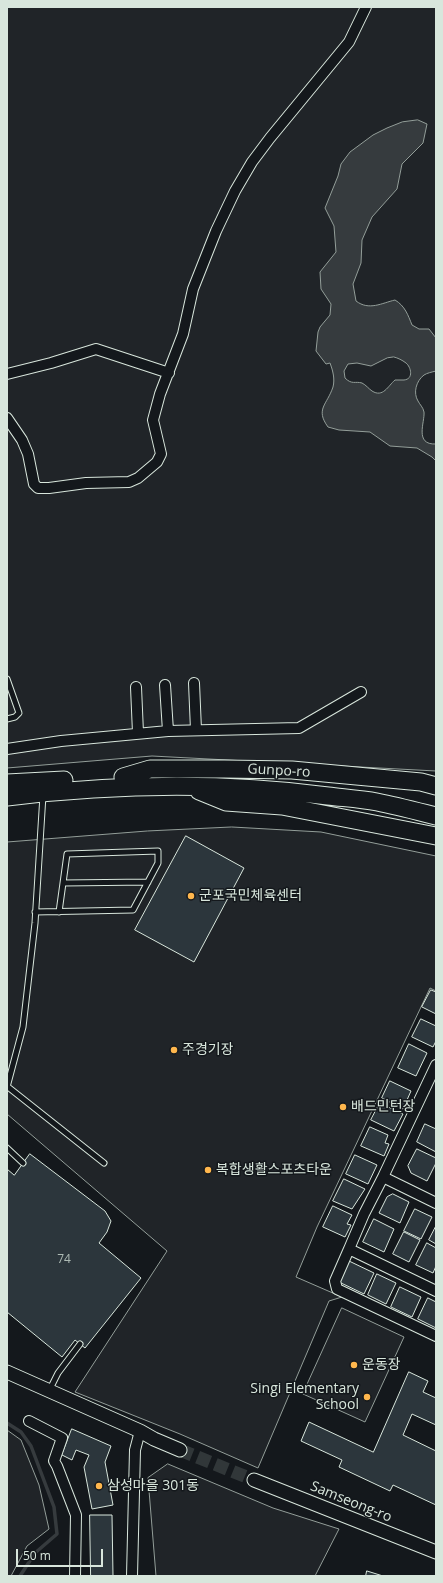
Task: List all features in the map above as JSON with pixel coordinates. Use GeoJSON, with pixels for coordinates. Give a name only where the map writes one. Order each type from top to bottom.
{"type":"FeatureCollection","features":[{"type":"Feature","properties":{"kind":"main road","name":"Gunpo-ro"},"geometry":{"type":"LineString","coordinates":[[123,776],[150,769],[292,770],[421,782],[436,786]]}},
{"type":"Feature","properties":{"kind":"main road","name":"Gunpo-ro"},"geometry":{"type":"LineString","coordinates":[[8,787],[123,776],[218,776],[386,794],[436,804]]}},
{"type":"Feature","properties":{"kind":"main road","name":"Gunpo-ro"},"geometry":{"type":"LineString","coordinates":[[8,787],[43,793],[110,788],[187,786],[291,791],[376,802],[436,816]]}},
{"type":"Feature","properties":{"kind":"main road","name":"Gunpo-ro"},"geometry":{"type":"LineString","coordinates":[[187,786],[226,802],[282,806],[436,836]]}},
{"type":"Feature","properties":{"kind":"street"},"geometry":{"type":"LineString","coordinates":[[7,418],[22,440],[28,454],[34,484],[38,488],[98,482],[129,482],[138,478],[158,462],[161,454],[153,420],[160,394],[183,334],[194,289],[214,238],[235,191],[252,162],[270,138],[349,42],[366,7]]}},
{"type":"Feature","properties":{"kind":"street"},"geometry":{"type":"LineString","coordinates":[[7,374],[51,363],[96,349],[169,373]]}},
{"type":"Feature","properties":{"kind":"street"},"geometry":{"type":"LineString","coordinates":[[194,683],[196,730]]}},
{"type":"Feature","properties":{"kind":"street"},"geometry":{"type":"LineString","coordinates":[[165,685],[168,731]]}},
{"type":"Feature","properties":{"kind":"street"},"geometry":{"type":"LineString","coordinates":[[136,687],[138,733]]}},
{"type":"Feature","properties":{"kind":"street"},"geometry":{"type":"LineString","coordinates":[[7,748],[138,733],[299,728],[361,692]]}},
{"type":"Feature","properties":{"kind":"street"},"geometry":{"type":"LineString","coordinates":[[436,1065],[384,1178],[364,1214],[335,1281],[337,1289],[436,1336]]}},
{"type":"Feature","properties":{"kind":"street"},"geometry":{"type":"LineString","coordinates":[[384,1178],[436,1203]]}},
{"type":"Feature","properties":{"kind":"street"},"geometry":{"type":"LineString","coordinates":[[349,1249],[436,1291]]}},
{"type":"Feature","properties":{"kind":"street"},"geometry":{"type":"LineString","coordinates":[[7,1372],[140,1430],[154,1439],[180,1450]]}},
{"type":"Feature","properties":{"kind":"street"},"geometry":{"type":"LineString","coordinates":[[29,1421],[62,1438],[54,1461],[76,1515],[75,1576]]}},
{"type":"Feature","properties":{"kind":"street"},"geometry":{"type":"LineString","coordinates":[[132,1576],[135,1450],[140,1430]]}},
{"type":"Feature","properties":{"kind":"street","name":"Samseong-ro"},"geometry":{"type":"LineString","coordinates":[[254,1480],[436,1552]]}},
{"type":"Feature","properties":{"kind":"lane"},"geometry":{"type":"LineString","coordinates":[[7,679],[19,713],[15,717],[7,719]]}},
{"type":"Feature","properties":{"kind":"lane"},"geometry":{"type":"LineString","coordinates":[[43,793],[35,912],[23,1027],[7,1087],[104,1163]]}},
{"type":"Feature","properties":{"kind":"lane"},"geometry":{"type":"LineString","coordinates":[[35,912],[59,912],[133,910],[158,863],[158,851],[67,854],[59,912]]}},
{"type":"Feature","properties":{"kind":"lane"},"geometry":{"type":"LineString","coordinates":[[63,883],[148,882]]}},
{"type":"Feature","properties":{"kind":"lane"},"geometry":{"type":"LineString","coordinates":[[7,1148],[23,1164]]}},
{"type":"Feature","properties":{"kind":"lane"},"geometry":{"type":"LineString","coordinates":[[49,1391],[58,1373],[80,1344]]}},
{"type":"Feature","properties":{"kind":"shaded area"},"geometry":{"type":"Polygon","coordinates":[[[7,7],[436,7],[436,771],[152,756],[7,768],[7,7]]]}},
{"type":"Feature","properties":{"kind":"shaded area"},"geometry":{"type":"Polygon","coordinates":[[[418,120],[427,124],[423,143],[402,164],[397,189],[372,217],[362,240],[361,263],[353,284],[356,301],[361,304],[371,306],[395,300],[404,308],[412,325],[419,329],[429,329],[436,338],[436,371],[424,375],[419,380],[416,387],[416,398],[424,412],[423,437],[425,441],[436,444],[436,461],[417,448],[390,446],[370,432],[339,430],[328,427],[322,416],[323,407],[331,393],[334,381],[330,363],[326,364],[316,351],[318,332],[320,327],[330,315],[331,304],[321,289],[320,272],[336,252],[334,226],[325,208],[338,176],[341,164],[350,152],[373,135],[402,122],[418,120]],[[394,357],[387,358],[371,366],[357,363],[348,364],[344,371],[345,378],[352,382],[362,383],[376,393],[382,392],[395,380],[407,379],[411,373],[406,363],[394,357]]]}},
{"type":"Feature","properties":{"kind":"shaded area","name":"복합생활스포츠타운"},"geometry":{"type":"Polygon","coordinates":[[[232,827],[321,832],[436,856],[436,991],[430,988],[317,1227],[296,1277],[342,1297],[329,1301],[258,1468],[180,1434],[75,1392],[167,1251],[7,1114],[7,842],[147,831],[232,827]]]}},
{"type":"Feature","properties":{"kind":"shaded area","name":"운동장"},"geometry":{"type":"Polygon","coordinates":[[[342,1308],[404,1337],[365,1422],[303,1394],[342,1308]]]}},
{"type":"Feature","properties":{"kind":"shaded area"},"geometry":{"type":"Polygon","coordinates":[[[7,1430],[21,1440],[39,1485],[49,1529],[27,1546],[11,1576],[7,1576],[7,1430]]]}},
{"type":"Feature","properties":{"kind":"shaded area"},"geometry":{"type":"Polygon","coordinates":[[[168,1464],[273,1508],[339,1529],[315,1576],[156,1576],[148,1478],[168,1464]]]}},
{"type":"Feature","properties":{"kind":"building","name":"군포국민체육센터"},"geometry":{"type":"Polygon","coordinates":[[[186,836],[244,868],[194,962],[135,930],[186,836]]]}},
{"type":"Feature","properties":{"kind":"building"},"geometry":{"type":"Polygon","coordinates":[[[431,990],[436,992],[436,1014],[422,1007],[431,990]]]}},
{"type":"Feature","properties":{"kind":"building"},"geometry":{"type":"Polygon","coordinates":[[[421,1019],[436,1026],[436,1041],[433,1047],[412,1037],[421,1019]]]}},
{"type":"Feature","properties":{"kind":"building"},"geometry":{"type":"Polygon","coordinates":[[[409,1044],[427,1053],[416,1076],[398,1068],[409,1044]]]}},
{"type":"Feature","properties":{"kind":"building"},"geometry":{"type":"Polygon","coordinates":[[[390,1081],[411,1091],[403,1109],[382,1098],[390,1081]]]}},
{"type":"Feature","properties":{"kind":"building"},"geometry":{"type":"Polygon","coordinates":[[[380,1103],[403,1114],[394,1131],[371,1120],[380,1103]]]}},
{"type":"Feature","properties":{"kind":"building"},"geometry":{"type":"Polygon","coordinates":[[[425,1124],[436,1129],[436,1152],[417,1142],[425,1124]]]}},
{"type":"Feature","properties":{"kind":"building"},"geometry":{"type":"Polygon","coordinates":[[[370,1127],[388,1135],[385,1143],[389,1144],[384,1156],[361,1146],[370,1127]]]}},
{"type":"Feature","properties":{"kind":"building"},"geometry":{"type":"Polygon","coordinates":[[[417,1149],[436,1158],[436,1163],[427,1181],[411,1173],[408,1166],[417,1149]]]}},
{"type":"Feature","properties":{"kind":"building"},"geometry":{"type":"Polygon","coordinates":[[[30,1154],[105,1211],[111,1221],[107,1232],[99,1243],[141,1278],[85,1348],[75,1340],[62,1357],[7,1312],[7,1169],[14,1175],[30,1154]]]}},
{"type":"Feature","properties":{"kind":"building"},"geometry":{"type":"Polygon","coordinates":[[[355,1155],[377,1165],[368,1184],[346,1174],[355,1155]]]}},
{"type":"Feature","properties":{"kind":"building"},"geometry":{"type":"Polygon","coordinates":[[[344,1179],[365,1189],[352,1209],[333,1201],[344,1179]]]}},
{"type":"Feature","properties":{"kind":"building"},"geometry":{"type":"Polygon","coordinates":[[[393,1194],[409,1202],[400,1223],[379,1213],[387,1197],[393,1194]]]}},
{"type":"Feature","properties":{"kind":"building"},"geometry":{"type":"Polygon","coordinates":[[[333,1206],[352,1215],[347,1224],[351,1225],[345,1237],[323,1227],[333,1206]]]}},
{"type":"Feature","properties":{"kind":"building"},"geometry":{"type":"Polygon","coordinates":[[[415,1209],[432,1217],[421,1239],[404,1231],[415,1209]]]}},
{"type":"Feature","properties":{"kind":"building"},"geometry":{"type":"Polygon","coordinates":[[[374,1219],[394,1229],[384,1252],[363,1242],[374,1219]]]}},
{"type":"Feature","properties":{"kind":"building"},"geometry":{"type":"Polygon","coordinates":[[[436,1226],[436,1244],[429,1240],[436,1226]]]}},
{"type":"Feature","properties":{"kind":"building"},"geometry":{"type":"Polygon","coordinates":[[[404,1232],[420,1240],[409,1262],[393,1254],[404,1232]]]}},
{"type":"Feature","properties":{"kind":"building"},"geometry":{"type":"Polygon","coordinates":[[[427,1243],[436,1248],[436,1266],[433,1273],[416,1265],[427,1243]]]}},
{"type":"Feature","properties":{"kind":"building"},"geometry":{"type":"Polygon","coordinates":[[[349,1261],[374,1273],[364,1294],[339,1282],[349,1261]]]}},
{"type":"Feature","properties":{"kind":"building"},"geometry":{"type":"Polygon","coordinates":[[[377,1274],[396,1283],[386,1304],[368,1295],[377,1274]]]}},
{"type":"Feature","properties":{"kind":"building"},"geometry":{"type":"Polygon","coordinates":[[[400,1287],[421,1297],[412,1317],[391,1307],[400,1287]]]}},
{"type":"Feature","properties":{"kind":"building"},"geometry":{"type":"Polygon","coordinates":[[[428,1298],[436,1302],[436,1328],[418,1319],[428,1298]]]}},
{"type":"Feature","properties":{"kind":"building"},"geometry":{"type":"Polygon","coordinates":[[[409,1372],[428,1381],[423,1392],[436,1398],[436,1425],[412,1414],[403,1435],[436,1451],[436,1505],[393,1485],[390,1491],[339,1467],[342,1460],[301,1441],[309,1422],[373,1452],[409,1372]]]}},
{"type":"Feature","properties":{"kind":"building","name":"삼성마을 301동"},"geometry":{"type":"Polygon","coordinates":[[[72,1429],[111,1446],[105,1462],[113,1505],[92,1509],[84,1467],[89,1455],[76,1450],[72,1460],[62,1455],[72,1429]]]}},
{"type":"Feature","properties":{"kind":"building"},"geometry":{"type":"Polygon","coordinates":[[[90,1515],[112,1515],[113,1576],[91,1576],[90,1515]]]}},
{"type":"Feature","properties":{"kind":"building"},"geometry":{"type":"Polygon","coordinates":[[[367,1571],[383,1576],[366,1576],[367,1571]]]}},
{"type":"Feature","properties":{"kind":"waterway"},"geometry":{"type":"LineString","coordinates":[[7,1423],[21,1432],[31,1446],[54,1507],[57,1534],[35,1553],[20,1576]]}},
{"type":"Feature","properties":{"kind":"tunnel"},"geometry":{"type":"LineString","coordinates":[[180,1450],[254,1480]]}},
{"type":"Feature","properties":{"kind":"place","name":"군포국민체육센터"},"geometry":{"type":"Point","coordinates":[191,896]}},
{"type":"Feature","properties":{"kind":"place","name":"주경기장"},"geometry":{"type":"Point","coordinates":[174,1050]}},
{"type":"Feature","properties":{"kind":"place","name":"배드민턴장"},"geometry":{"type":"Point","coordinates":[343,1107]}},
{"type":"Feature","properties":{"kind":"place","name":"복합생활스포츠타운"},"geometry":{"type":"Point","coordinates":[208,1170]}},
{"type":"Feature","properties":{"kind":"place","name":"운동장"},"geometry":{"type":"Point","coordinates":[354,1365]}},
{"type":"Feature","properties":{"kind":"place","name":"Singi Elementary School"},"geometry":{"type":"Point","coordinates":[367,1397]}},
{"type":"Feature","properties":{"kind":"place","name":"삼성마을 301동"},"geometry":{"type":"Point","coordinates":[99,1486]}}]}
